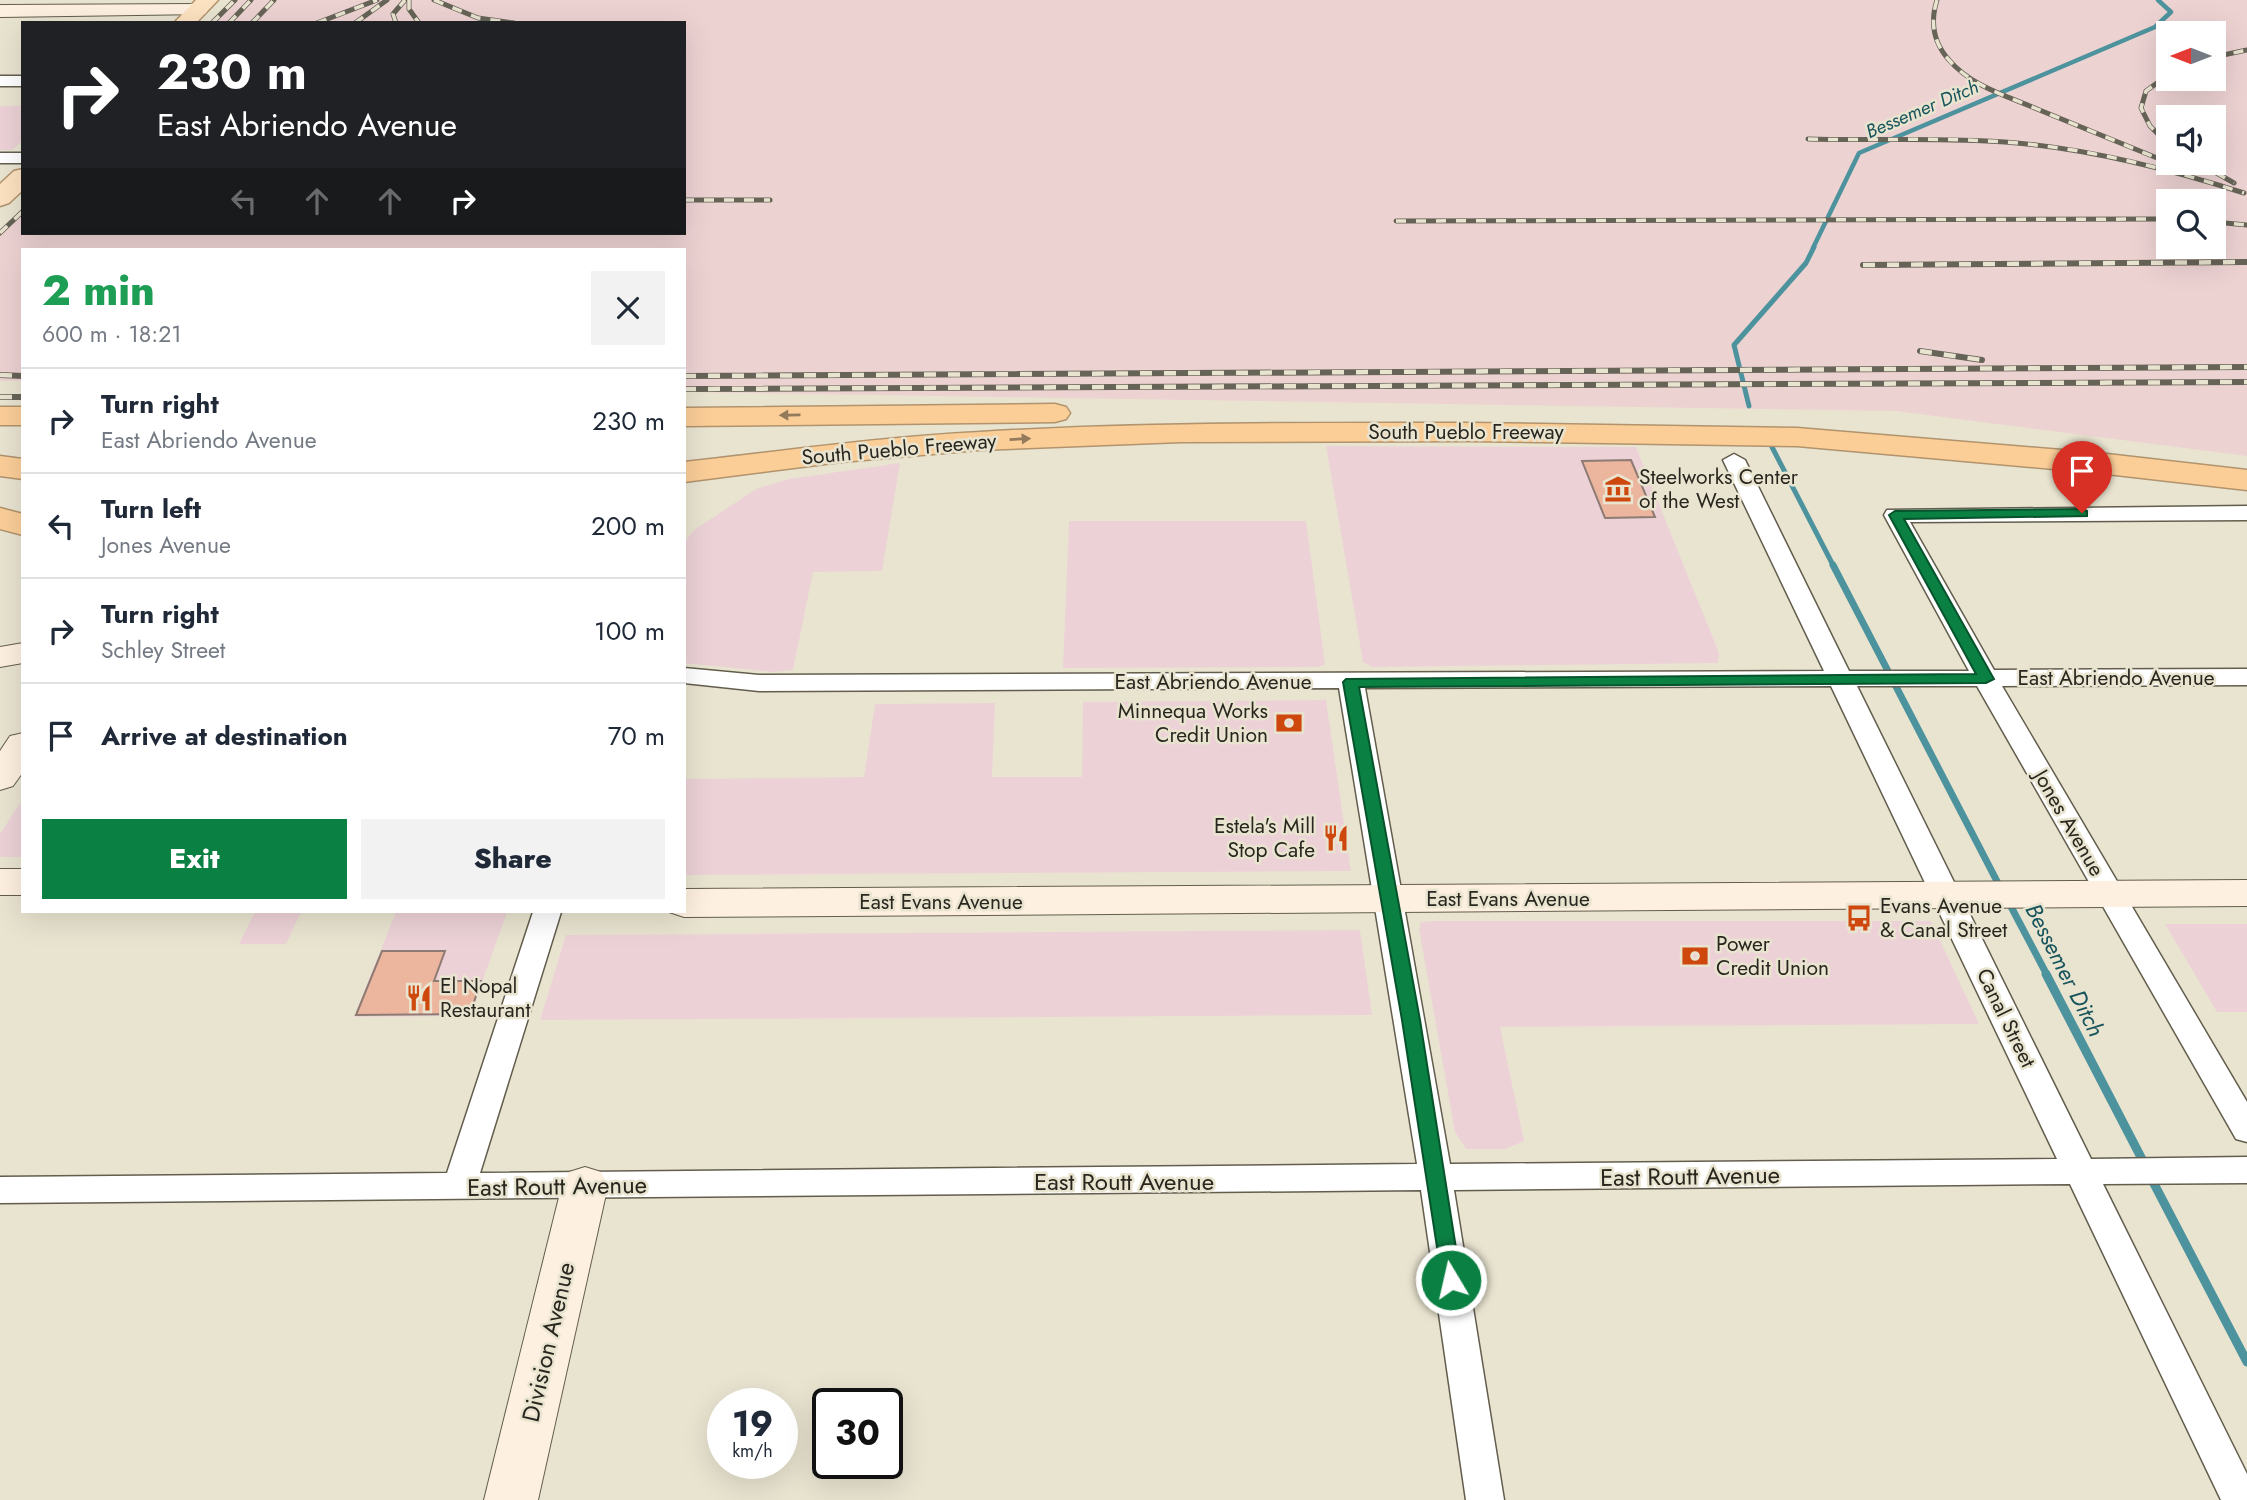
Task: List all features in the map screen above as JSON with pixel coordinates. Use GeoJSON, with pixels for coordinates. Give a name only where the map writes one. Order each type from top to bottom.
{"type":"FeatureCollection","features":[{"type":"Feature","properties":{"kind":"highway"},"geometry":{"type":"LineString","coordinates":[[686,417],[1103,413]]}},
{"type":"Feature","properties":{"kind":"highway","name":"South Pueblo Freeway"},"geometry":{"type":"LineString","coordinates":[[686,449],[890,426],[1103,413],[1568,413],[1778,418],[2033,436],[2247,461]]}},
{"type":"Feature","properties":{"kind":"highway"},"geometry":{"type":"LineString","coordinates":[[0,416],[21,416]]}},
{"type":"Feature","properties":{"kind":"highway","name":"South Pueblo Freeway"},"geometry":{"type":"LineString","coordinates":[[686,472],[842,453],[979,441],[1181,433],[1327,432],[1784,436],[2098,463],[2247,480]]}},
{"type":"Feature","properties":{"kind":"highway"},"geometry":{"type":"LineString","coordinates":[[0,439],[21,442]]}},
{"type":"Feature","properties":{"kind":"highway"},"geometry":{"type":"LineString","coordinates":[[686,491],[799,468],[979,441]]}},
{"type":"Feature","properties":{"kind":"highway"},"geometry":{"type":"LineString","coordinates":[[0,466],[21,469]]}},
{"type":"Feature","properties":{"kind":"highway"},"geometry":{"type":"LineString","coordinates":[[0,518],[21,524]]}},
{"type":"Feature","properties":{"kind":"main road"},"geometry":{"type":"LineString","coordinates":[[0,198],[21,178]]}},
{"type":"Feature","properties":{"kind":"street"},"geometry":{"type":"LineString","coordinates":[[0,11],[197,11]]}},
{"type":"Feature","properties":{"kind":"street"},"geometry":{"type":"LineString","coordinates":[[0,81],[21,81]]}},
{"type":"Feature","properties":{"kind":"street"},"geometry":{"type":"LineString","coordinates":[[0,158],[21,158]]}},
{"type":"Feature","properties":{"kind":"street","name":"Canal Street"},"geometry":{"type":"LineString","coordinates":[[1734,460],[2240,1500]]}},
{"type":"Feature","properties":{"kind":"street","name":"Jones Avenue"},"geometry":{"type":"LineString","coordinates":[[2247,513],[1895,515],[1986,679],[2247,1130]]}},
{"type":"Feature","properties":{"kind":"street"},"geometry":{"type":"LineString","coordinates":[[0,657],[21,653]]}},
{"type":"Feature","properties":{"kind":"street"},"geometry":{"type":"LineString","coordinates":[[0,664],[21,664]]}},
{"type":"Feature","properties":{"kind":"street","name":"East Abriendo Avenue"},"geometry":{"type":"LineString","coordinates":[[686,675],[759,683],[1842,681],[2247,677]]}},
{"type":"Feature","properties":{"kind":"street"},"geometry":{"type":"LineString","coordinates":[[1351,682],[1435,1179],[1485,1500]]}},
{"type":"Feature","properties":{"kind":"street"},"geometry":{"type":"LineString","coordinates":[[0,778],[21,747]]}},
{"type":"Feature","properties":{"kind":"street"},"geometry":{"type":"LineString","coordinates":[[0,882],[21,882]]}},
{"type":"Feature","properties":{"kind":"street","name":"East Evans Avenue"},"geometry":{"type":"LineString","coordinates":[[686,903],[2247,893]]}},
{"type":"Feature","properties":{"kind":"street"},"geometry":{"type":"LineString","coordinates":[[459,1187],[547,913]]}},
{"type":"Feature","properties":{"kind":"street","name":"East Routt Avenue"},"geometry":{"type":"LineString","coordinates":[[0,1190],[2247,1170]]}},
{"type":"Feature","properties":{"kind":"street","name":"Division Avenue"},"geometry":{"type":"LineString","coordinates":[[511,1500],[585,1185]]}},
{"type":"Feature","properties":{"kind":"shaded area"},"geometry":{"type":"Polygon","coordinates":[[[231,0],[2247,0],[2247,456],[1896,411],[686,392],[686,248],[21,248],[21,381],[0,381],[0,233],[21,212],[21,235],[686,235],[686,21],[211,21],[231,0]]]}},
{"type":"Feature","properties":{"kind":"shaded area"},"geometry":{"type":"Polygon","coordinates":[[[0,106],[21,106],[21,142],[12,150],[0,150],[0,106]]]}},
{"type":"Feature","properties":{"kind":"shaded area"},"geometry":{"type":"Polygon","coordinates":[[[1326,446],[1636,447],[1719,653],[1718,663],[1372,667],[1363,662],[1326,446]]]}},
{"type":"Feature","properties":{"kind":"shaded area"},"geometry":{"type":"Polygon","coordinates":[[[900,463],[882,571],[813,572],[793,670],[774,672],[686,663],[686,540],[694,530],[756,489],[789,479],[900,463]]]}},
{"type":"Feature","properties":{"kind":"shaded area"},"geometry":{"type":"Polygon","coordinates":[[[1069,521],[1306,521],[1325,664],[1318,667],[1063,668],[1069,521]]]}},
{"type":"Feature","properties":{"kind":"shaded area"},"geometry":{"type":"Polygon","coordinates":[[[1326,700],[1351,871],[686,875],[686,779],[864,777],[875,704],[995,703],[992,777],[1082,777],[1083,702],[1326,700]]]}},
{"type":"Feature","properties":{"kind":"shaded area"},"geometry":{"type":"Polygon","coordinates":[[[21,802],[21,857],[0,857],[0,834],[21,802]]]}},
{"type":"Feature","properties":{"kind":"shaded area"},"geometry":{"type":"Polygon","coordinates":[[[254,913],[301,913],[286,944],[239,944],[254,913]]]}},
{"type":"Feature","properties":{"kind":"shaded area"},"geometry":{"type":"Polygon","coordinates":[[[396,913],[507,913],[470,1016],[354,1017],[396,913]]]}},
{"type":"Feature","properties":{"kind":"shaded area"},"geometry":{"type":"Polygon","coordinates":[[[1931,921],[1979,1024],[1500,1027],[1524,1141],[1505,1149],[1466,1149],[1455,1132],[1419,929],[1421,922],[1931,921]]]}},
{"type":"Feature","properties":{"kind":"shaded area"},"geometry":{"type":"Polygon","coordinates":[[[2165,924],[2247,924],[2247,1012],[2217,1012],[2165,924]]]}},
{"type":"Feature","properties":{"kind":"shaded area"},"geometry":{"type":"Polygon","coordinates":[[[1360,930],[1372,1015],[540,1020],[566,935],[1360,930]]]}},
{"type":"Feature","properties":{"kind":"building","name":"Steelworks Center of the West"},"geometry":{"type":"Polygon","coordinates":[[[1631,460],[1655,517],[1605,518],[1582,461],[1631,460]]]}},
{"type":"Feature","properties":{"kind":"building","name":"El Nopal Restaurant"},"geometry":{"type":"Polygon","coordinates":[[[382,951],[445,951],[434,981],[481,981],[470,1014],[356,1015],[382,951]]]}},
{"type":"Feature","properties":{"kind":"waterway","name":"Bessemer Ditch"},"geometry":{"type":"LineString","coordinates":[[1813,248],[1859,153],[2155,27],[2171,12],[2158,0]]}},
{"type":"Feature","properties":{"kind":"waterway","name":"Bessemer Ditch"},"geometry":{"type":"LineString","coordinates":[[1749,406],[1734,345],[1806,263],[1814,247]]}},
{"type":"Feature","properties":{"kind":"waterway","name":"Bessemer Ditch"},"geometry":{"type":"LineString","coordinates":[[1772,447],[1834,567]]}},
{"type":"Feature","properties":{"kind":"waterway","name":"Bessemer Ditch"},"geometry":{"type":"LineString","coordinates":[[1833,565],[2001,889]]}},
{"type":"Feature","properties":{"kind":"waterway","name":"Bessemer Ditch"},"geometry":{"type":"LineString","coordinates":[[2007,899],[2047,975]]}},
{"type":"Feature","properties":{"kind":"waterway","name":"Bessemer Ditch"},"geometry":{"type":"LineString","coordinates":[[2046,974],[2145,1165]]}},
{"type":"Feature","properties":{"kind":"waterway","name":"Bessemer Ditch"},"geometry":{"type":"LineString","coordinates":[[2150,1176],[2247,1362]]}},
{"type":"Feature","properties":{"kind":"railway"},"geometry":{"type":"LineString","coordinates":[[214,21],[235,0]]}},
{"type":"Feature","properties":{"kind":"railway"},"geometry":{"type":"LineString","coordinates":[[231,21],[251,0]]}},
{"type":"Feature","properties":{"kind":"railway"},"geometry":{"type":"LineString","coordinates":[[254,21],[274,0]]}},
{"type":"Feature","properties":{"kind":"railway"},"geometry":{"type":"LineString","coordinates":[[322,21],[377,0]]}},
{"type":"Feature","properties":{"kind":"railway"},"geometry":{"type":"LineString","coordinates":[[358,21],[387,0]]}},
{"type":"Feature","properties":{"kind":"railway"},"geometry":{"type":"LineString","coordinates":[[395,21],[393,14],[405,0]]}},
{"type":"Feature","properties":{"kind":"railway"},"geometry":{"type":"LineString","coordinates":[[409,0],[409,9],[418,21]]}},
{"type":"Feature","properties":{"kind":"railway"},"geometry":{"type":"LineString","coordinates":[[434,0],[478,18],[500,21]]}},
{"type":"Feature","properties":{"kind":"railway"},"geometry":{"type":"LineString","coordinates":[[1937,0],[1934,16],[1936,39],[1949,60],[1968,77],[2002,95],[2156,158]]}},
{"type":"Feature","properties":{"kind":"railway"},"geometry":{"type":"LineString","coordinates":[[2226,54],[2247,50]]}},
{"type":"Feature","properties":{"kind":"railway"},"geometry":{"type":"LineString","coordinates":[[2156,84],[2146,91],[2141,108],[2156,132]]}},
{"type":"Feature","properties":{"kind":"railway"},"geometry":{"type":"LineString","coordinates":[[1808,139],[1956,140],[2036,145],[2126,160],[2244,193]]}},
{"type":"Feature","properties":{"kind":"railway"},"geometry":{"type":"LineString","coordinates":[[2220,175],[2234,183]]}},
{"type":"Feature","properties":{"kind":"railway"},"geometry":{"type":"LineString","coordinates":[[686,200],[770,200]]}},
{"type":"Feature","properties":{"kind":"railway"},"geometry":{"type":"LineString","coordinates":[[0,233],[21,213]]}},
{"type":"Feature","properties":{"kind":"railway"},"geometry":{"type":"LineString","coordinates":[[1396,221],[2156,219]]}},
{"type":"Feature","properties":{"kind":"railway"},"geometry":{"type":"LineString","coordinates":[[2226,223],[2247,225]]}},
{"type":"Feature","properties":{"kind":"railway"},"geometry":{"type":"LineString","coordinates":[[1863,265],[2247,262]]}},
{"type":"Feature","properties":{"kind":"railway"},"geometry":{"type":"LineString","coordinates":[[1920,351],[1982,360]]}},
{"type":"Feature","properties":{"kind":"railway"},"geometry":{"type":"LineString","coordinates":[[686,376],[2247,367]]}},
{"type":"Feature","properties":{"kind":"railway"},"geometry":{"type":"LineString","coordinates":[[0,375],[21,376]]}},
{"type":"Feature","properties":{"kind":"railway"},"geometry":{"type":"LineString","coordinates":[[686,389],[2247,382]]}},
{"type":"Feature","properties":{"kind":"railway"},"geometry":{"type":"LineString","coordinates":[[0,397],[21,397]]}},
{"type":"Feature","properties":{"kind":"place","name":"Steelworks Center of the West"},"geometry":{"type":"Point","coordinates":[1618,489]}},
{"type":"Feature","properties":{"kind":"place","name":"Minnequa Works Credit Union"},"geometry":{"type":"Point","coordinates":[1289,723]}},
{"type":"Feature","properties":{"kind":"place","name":"Estela's Mill Stop Cafe"},"geometry":{"type":"Point","coordinates":[1336,838]}},
{"type":"Feature","properties":{"kind":"place","name":"Evans Avenue & Canal Street"},"geometry":{"type":"Point","coordinates":[1859,918]}},
{"type":"Feature","properties":{"kind":"place","name":"Power Credit Union"},"geometry":{"type":"Point","coordinates":[1695,956]}},
{"type":"Feature","properties":{"kind":"place","name":"El Nopal Restaurant"},"geometry":{"type":"Point","coordinates":[419,998]}},
{"type":"Feature","properties":{"kind":"route"},"geometry":{"type":"LineString","coordinates":[[1451,1280],[1411,1020],[1351,682],[1986,679],[1895,515],[2082,513]]}}]}
